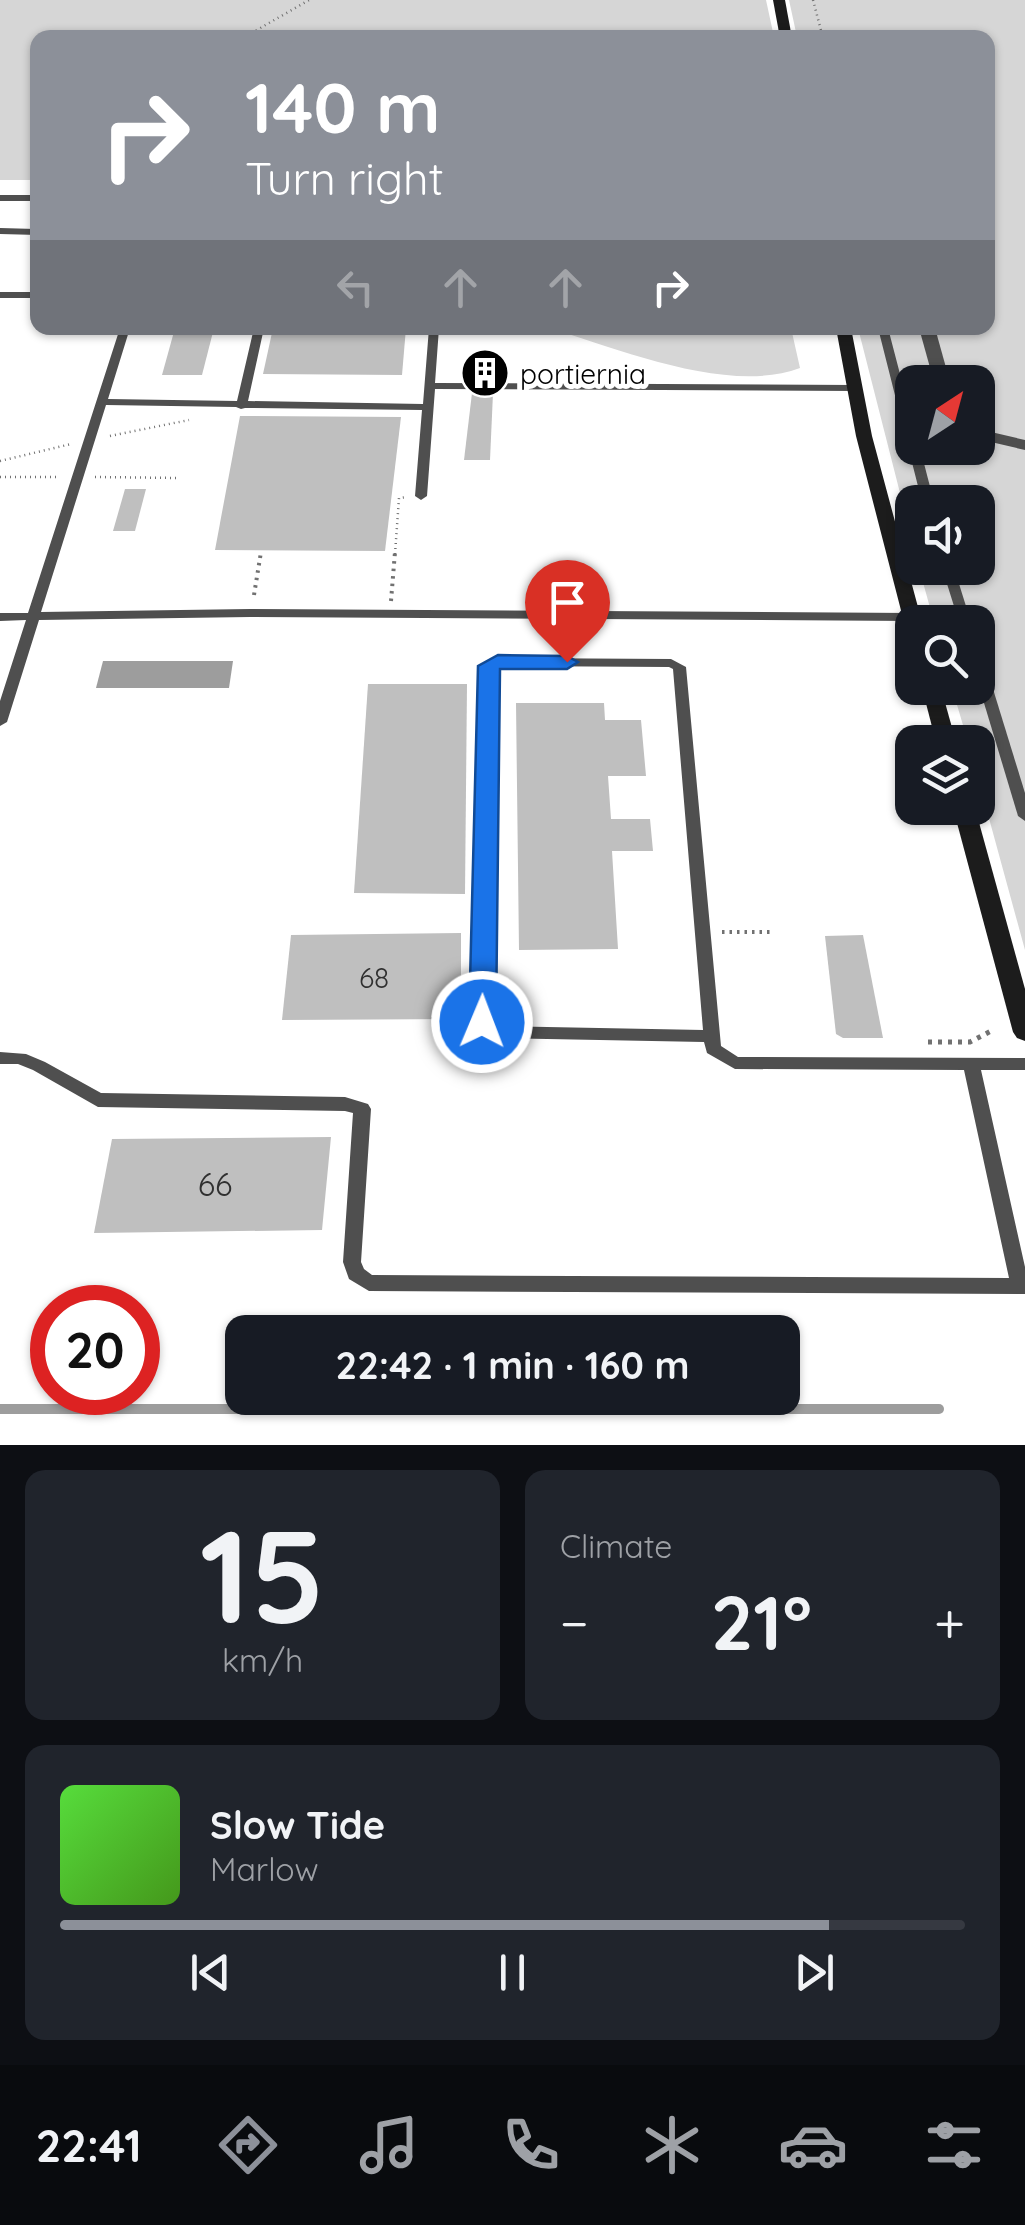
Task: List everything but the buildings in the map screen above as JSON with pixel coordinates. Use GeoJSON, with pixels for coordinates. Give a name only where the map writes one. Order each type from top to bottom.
{"type":"FeatureCollection","features":[{"type":"Feature","properties":{"kind":"street"},"geometry":{"type":"LineString","coordinates":[[778,0],[784,30]]}},
{"type":"Feature","properties":{"kind":"street"},"geometry":{"type":"LineString","coordinates":[[844,335],[909,605]]}},
{"type":"Feature","properties":{"kind":"street"},"geometry":{"type":"LineString","coordinates":[[929,335],[937,365]]}},
{"type":"Feature","properties":{"kind":"street"},"geometry":{"type":"LineString","coordinates":[[995,438],[1025,446]]}},
{"type":"Feature","properties":{"kind":"street"},"geometry":{"type":"LineString","coordinates":[[969,825],[1025,1032]]}},
{"type":"Feature","properties":{"kind":"lane"},"geometry":{"type":"LineString","coordinates":[[0,198],[30,198]]}},
{"type":"Feature","properties":{"kind":"lane"},"geometry":{"type":"LineString","coordinates":[[0,232],[30,232]]}},
{"type":"Feature","properties":{"kind":"lane"},"geometry":{"type":"LineString","coordinates":[[0,295],[30,295]]}},
{"type":"Feature","properties":{"kind":"lane"},"geometry":{"type":"LineString","coordinates":[[0,722],[123,335]]}},
{"type":"Feature","properties":{"kind":"lane"},"geometry":{"type":"LineString","coordinates":[[240,406],[257,335]]}},
{"type":"Feature","properties":{"kind":"lane"},"geometry":{"type":"LineString","coordinates":[[421,496],[433,335]]}},
{"type":"Feature","properties":{"kind":"lane"},"geometry":{"type":"LineString","coordinates":[[885,335],[924,485]]}},
{"type":"Feature","properties":{"kind":"lane"},"geometry":{"type":"LineString","coordinates":[[429,386],[855,388]]}},
{"type":"Feature","properties":{"kind":"lane"},"geometry":{"type":"LineString","coordinates":[[102,402],[428,406]]}},
{"type":"Feature","properties":{"kind":"lane"},"geometry":{"type":"LineString","coordinates":[[0,617],[250,613],[895,620]]}},
{"type":"Feature","properties":{"kind":"lane"},"geometry":{"type":"LineString","coordinates":[[712,1036],[491,1032],[482,1022],[489,666],[517,662],[671,663],[679,667],[702,932],[712,1036],[713,1050],[734,1063],[1025,1064]]}},
{"type":"Feature","properties":{"kind":"lane"},"geometry":{"type":"LineString","coordinates":[[991,705],[1025,816]]}},
{"type":"Feature","properties":{"kind":"lane"},"geometry":{"type":"LineString","coordinates":[[0,1058],[20,1058],[39,1066],[98,1100],[345,1104],[362,1109],[352,1262],[356,1274],[369,1282],[1022,1286],[972,1064]]}},
{"type":"Feature","properties":{"kind":"path"},"geometry":{"type":"LineString","coordinates":[[257,30],[309,0]]}},
{"type":"Feature","properties":{"kind":"path"},"geometry":{"type":"LineString","coordinates":[[813,0],[821,30]]}},
{"type":"Feature","properties":{"kind":"path"},"geometry":{"type":"LineString","coordinates":[[390,614],[399,498],[421,496]]}},
{"type":"Feature","properties":{"kind":"path"},"geometry":{"type":"LineString","coordinates":[[250,613],[261,550]]}},
{"type":"Feature","properties":{"kind":"path"},"geometry":{"type":"LineString","coordinates":[[702,932],[773,932]]}},
{"type":"Feature","properties":{"kind":"path"},"geometry":{"type":"LineString","coordinates":[[928,1042],[970,1042],[993,1030]]}},
{"type":"Feature","properties":{"kind":"shaded area"},"geometry":{"type":"Polygon","coordinates":[[[0,0],[766,0],[772,30],[30,30],[30,180],[0,180],[0,0]]]}},
{"type":"Feature","properties":{"kind":"shaded area"},"geometry":{"type":"Polygon","coordinates":[[[789,0],[1025,0],[1025,950],[991,825],[995,825],[995,725],[963,725],[957,705],[995,705],[995,605],[929,605],[924,585],[995,585],[995,485],[898,485],[860,335],[995,335],[995,30],[795,30],[789,0]]]}},
{"type":"Feature","properties":{"kind":"shaded area"},"geometry":{"type":"Polygon","coordinates":[[[571,335],[793,335],[800,368],[772,375],[741,376],[708,373],[571,335]]]}},
{"type":"Feature","properties":{"kind":"shaded area"},"geometry":{"type":"Polygon","coordinates":[[[103,661],[233,661],[229,688],[96,688],[103,661]]]}},
{"type":"Feature","properties":{"kind":"waterway"},"geometry":{"type":"LineString","coordinates":[[0,1409],[939,1409]]}},
{"type":"Feature","properties":{"kind":"place","name":"portiernia"},"geometry":{"type":"Point","coordinates":[485,373]}},
{"type":"Feature","properties":{"kind":"route"},"geometry":{"type":"LineString","coordinates":[[482,1022],[489,666],[498,662],[567,662]]}}]}
